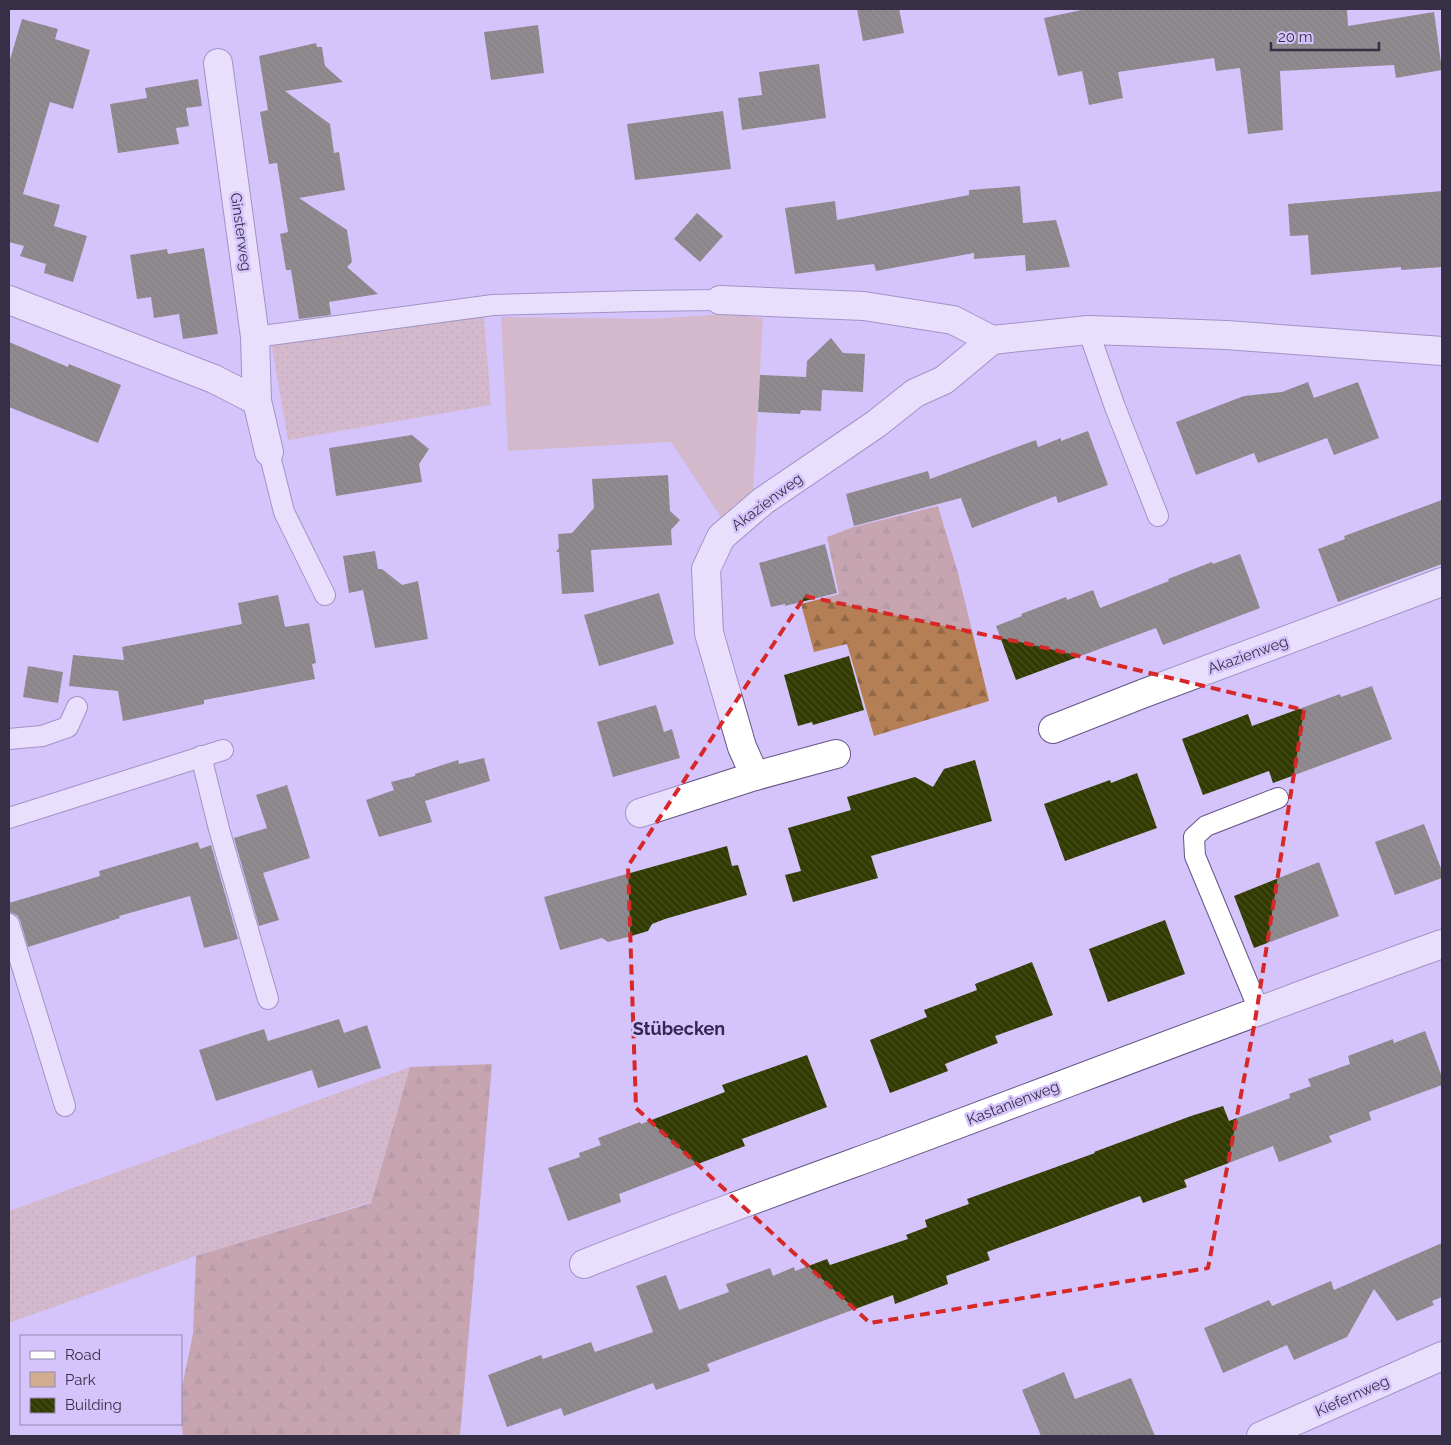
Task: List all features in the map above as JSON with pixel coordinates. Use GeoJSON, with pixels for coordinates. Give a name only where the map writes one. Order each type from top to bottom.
{"type":"FeatureCollection","features":[{"type":"Feature","properties":{"kind":"street","name":"Ginsterweg"},"geometry":{"type":"LineString","coordinates":[[218,63],[256,337],[257,401],[269,452]]}},
{"type":"Feature","properties":{"kind":"street"},"geometry":{"type":"LineString","coordinates":[[9,300],[214,379],[257,401]]}},
{"type":"Feature","properties":{"kind":"street"},"geometry":{"type":"LineString","coordinates":[[720,300],[864,306],[953,320],[992,340],[1088,330],[1226,335],[1442,351]]}},
{"type":"Feature","properties":{"kind":"street","name":"Akazienweg"},"geometry":{"type":"LineString","coordinates":[[755,776],[739,738],[708,633],[706,569],[721,538],[763,502],[876,424],[915,393],[944,380],[992,340]]}},
{"type":"Feature","properties":{"kind":"street","name":"Akazienweg"},"geometry":{"type":"LineString","coordinates":[[1053,728],[1442,582]]}},
{"type":"Feature","properties":{"kind":"street"},"geometry":{"type":"LineString","coordinates":[[640,813],[755,776],[836,754]]}},
{"type":"Feature","properties":{"kind":"street","name":"Kastanienweg"},"geometry":{"type":"LineString","coordinates":[[584,1264],[720,1211],[1259,1010],[1442,944]]}},
{"type":"Feature","properties":{"kind":"street","name":"Kiefernweg"},"geometry":{"type":"LineString","coordinates":[[1261,1436],[1442,1356]]}},
{"type":"Feature","properties":{"kind":"lane"},"geometry":{"type":"LineString","coordinates":[[256,337],[493,305],[720,300]]}},
{"type":"Feature","properties":{"kind":"lane"},"geometry":{"type":"LineString","coordinates":[[1088,330],[1115,407],[1158,516]]}},
{"type":"Feature","properties":{"kind":"lane"},"geometry":{"type":"LineString","coordinates":[[269,452],[284,512],[325,595]]}},
{"type":"Feature","properties":{"kind":"lane"},"geometry":{"type":"LineString","coordinates":[[9,739],[42,736],[68,726],[77,707]]}},
{"type":"Feature","properties":{"kind":"lane"},"geometry":{"type":"LineString","coordinates":[[9,818],[223,750]]}},
{"type":"Feature","properties":{"kind":"lane"},"geometry":{"type":"LineString","coordinates":[[201,756],[219,829],[268,999]]}},
{"type":"Feature","properties":{"kind":"lane"},"geometry":{"type":"LineString","coordinates":[[1259,1010],[1195,856],[1194,837],[1206,826],[1278,798]]}},
{"type":"Feature","properties":{"kind":"lane"},"geometry":{"type":"LineString","coordinates":[[9,924],[65,1106]]}},
{"type":"Feature","properties":{"kind":"highlighted area"},"geometry":{"type":"Polygon","coordinates":[[[805,596],[1033,645],[1304,710],[1255,1021],[1208,1268],[870,1323],[636,1108],[628,866],[805,596]]]}},
{"type":"Feature","properties":{"kind":"green space"},"geometry":{"type":"Polygon","coordinates":[[[731,314],[763,318],[753,493],[734,505],[722,519],[671,442],[508,451],[501,317],[648,319],[731,314]]]}},
{"type":"Feature","properties":{"kind":"green space"},"geometry":{"type":"Polygon","coordinates":[[[484,317],[491,405],[288,440],[271,342],[484,317]]]}},
{"type":"Feature","properties":{"kind":"green space"},"geometry":{"type":"Polygon","coordinates":[[[938,506],[958,573],[989,701],[874,736],[847,644],[814,652],[801,604],[839,594],[827,537],[854,527],[938,506]]]}},
{"type":"Feature","properties":{"kind":"green space"},"geometry":{"type":"Polygon","coordinates":[[[492,1064],[460,1436],[183,1436],[182,1387],[193,1334],[196,1256],[371,1203],[410,1067],[492,1064]]]}},
{"type":"Feature","properties":{"kind":"green space"},"geometry":{"type":"Polygon","coordinates":[[[410,1067],[371,1202],[196,1256],[9,1323],[9,1211],[410,1067]]]}},
{"type":"Feature","properties":{"kind":"building"},"geometry":{"type":"Polygon","coordinates":[[[857,9],[899,9],[904,33],[863,41],[857,9]]]}},
{"type":"Feature","properties":{"kind":"building"},"geometry":{"type":"Polygon","coordinates":[[[1086,9],[1347,9],[1348,26],[1434,12],[1442,70],[1396,78],[1394,65],[1280,71],[1283,130],[1248,134],[1240,68],[1216,71],[1214,58],[1118,72],[1123,98],[1089,105],[1082,71],[1058,76],[1044,18],[1086,9]]]}},
{"type":"Feature","properties":{"kind":"building"},"geometry":{"type":"Polygon","coordinates":[[[22,19],[58,29],[55,39],[90,50],[73,109],[50,102],[23,194],[60,205],[54,226],[87,236],[73,282],[44,273],[46,264],[20,256],[24,246],[9,242],[9,63],[22,19]]]}},
{"type":"Feature","properties":{"kind":"building"},"geometry":{"type":"Polygon","coordinates":[[[538,25],[544,73],[491,80],[484,32],[538,25]]]}},
{"type":"Feature","properties":{"kind":"building"},"geometry":{"type":"Polygon","coordinates":[[[316,43],[317,47],[322,47],[325,66],[343,82],[285,91],[330,124],[334,153],[339,152],[345,190],[299,198],[347,230],[352,262],[347,267],[378,294],[329,302],[331,315],[299,319],[291,270],[286,270],[280,234],[288,232],[277,163],[269,164],[260,112],[268,110],[259,56],[316,43]]]}},
{"type":"Feature","properties":{"kind":"building"},"geometry":{"type":"Polygon","coordinates":[[[819,64],[826,118],[742,130],[738,98],[762,95],[759,72],[819,64]]]}},
{"type":"Feature","properties":{"kind":"building"},"geometry":{"type":"Polygon","coordinates":[[[198,79],[202,106],[186,108],[189,126],[176,128],[179,144],[118,153],[110,104],[147,98],[145,88],[198,79]]]}},
{"type":"Feature","properties":{"kind":"building"},"geometry":{"type":"Polygon","coordinates":[[[723,111],[731,169],[635,180],[627,124],[723,111]]]}},
{"type":"Feature","properties":{"kind":"building"},"geometry":{"type":"Polygon","coordinates":[[[1020,186],[1023,223],[1056,220],[1070,267],[1026,271],[1025,255],[974,259],[974,253],[876,271],[874,264],[795,274],[785,208],[835,201],[837,220],[969,195],[969,190],[1020,186]]]}},
{"type":"Feature","properties":{"kind":"building"},"geometry":{"type":"Polygon","coordinates":[[[1442,191],[1442,267],[1401,270],[1401,267],[1311,275],[1308,235],[1290,236],[1288,204],[1442,191]]]}},
{"type":"Feature","properties":{"kind":"building"},"geometry":{"type":"Polygon","coordinates":[[[697,213],[723,236],[700,262],[674,239],[697,213]]]}},
{"type":"Feature","properties":{"kind":"building"},"geometry":{"type":"Polygon","coordinates":[[[204,248],[218,334],[183,339],[179,314],[154,318],[151,297],[137,299],[130,255],[167,249],[168,254],[204,248]]]}},
{"type":"Feature","properties":{"kind":"building"},"geometry":{"type":"Polygon","coordinates":[[[831,338],[843,353],[865,354],[863,392],[822,390],[821,411],[801,410],[800,414],[758,412],[760,375],[806,377],[807,361],[831,338]]]}},
{"type":"Feature","properties":{"kind":"building"},"geometry":{"type":"Polygon","coordinates":[[[9,342],[68,367],[69,364],[121,385],[98,443],[9,407],[9,342]]]}},
{"type":"Feature","properties":{"kind":"building"},"geometry":{"type":"Polygon","coordinates":[[[1308,382],[1314,398],[1358,382],[1379,438],[1334,455],[1327,438],[1258,463],[1254,453],[1196,475],[1176,422],[1244,396],[1282,392],[1308,382]]]}},
{"type":"Feature","properties":{"kind":"building"},"geometry":{"type":"Polygon","coordinates":[[[1088,431],[1108,485],[1058,503],[1056,496],[972,528],[961,498],[854,526],[846,494],[928,471],[930,479],[1036,440],[1038,447],[1061,438],[1061,441],[1088,431]]]}},
{"type":"Feature","properties":{"kind":"building"},"geometry":{"type":"Polygon","coordinates":[[[412,435],[429,449],[419,464],[422,482],[336,496],[329,448],[412,435]]]}},
{"type":"Feature","properties":{"kind":"building"},"geometry":{"type":"Polygon","coordinates":[[[668,475],[670,511],[680,520],[671,530],[672,545],[591,550],[594,592],[562,594],[559,552],[556,552],[559,548],[558,534],[572,533],[594,508],[592,479],[668,475]]]}},
{"type":"Feature","properties":{"kind":"building"},"geometry":{"type":"Polygon","coordinates":[[[1442,500],[1442,564],[1338,602],[1318,549],[1345,539],[1344,536],[1442,500]]]}},
{"type":"Feature","properties":{"kind":"building"},"geometry":{"type":"Polygon","coordinates":[[[825,544],[837,593],[785,606],[785,604],[771,607],[759,563],[825,544]]]}},
{"type":"Feature","properties":{"kind":"building"},"geometry":{"type":"Polygon","coordinates":[[[375,551],[378,569],[382,569],[402,585],[418,581],[428,639],[375,648],[363,590],[349,593],[343,556],[375,551]]]}},
{"type":"Feature","properties":{"kind":"building"},"geometry":{"type":"Polygon","coordinates":[[[1240,554],[1260,608],[1163,645],[1156,628],[1016,680],[996,626],[1022,616],[1021,614],[1066,597],[1067,600],[1093,590],[1100,608],[1212,562],[1213,564],[1240,554]]]}},
{"type":"Feature","properties":{"kind":"building"},"geometry":{"type":"Polygon","coordinates":[[[659,593],[674,644],[599,666],[584,615],[659,593]]]}},
{"type":"Feature","properties":{"kind":"building"},"geometry":{"type":"Polygon","coordinates":[[[278,595],[285,627],[309,623],[316,663],[312,664],[315,679],[204,700],[204,704],[123,721],[118,691],[69,686],[73,655],[124,660],[122,647],[242,624],[238,603],[278,595]]]}},
{"type":"Feature","properties":{"kind":"building"},"geometry":{"type":"Polygon","coordinates":[[[849,656],[864,710],[813,725],[812,722],[798,726],[784,675],[849,656]]]}},
{"type":"Feature","properties":{"kind":"building"},"geometry":{"type":"Polygon","coordinates":[[[28,666],[63,672],[58,703],[23,697],[28,666]]]}},
{"type":"Feature","properties":{"kind":"building"},"geometry":{"type":"Polygon","coordinates":[[[1372,686],[1392,739],[1273,783],[1269,771],[1203,795],[1182,739],[1248,714],[1252,726],[1340,694],[1341,697],[1372,686]]]}},
{"type":"Feature","properties":{"kind":"building"},"geometry":{"type":"Polygon","coordinates":[[[656,705],[664,732],[672,729],[680,758],[613,777],[597,722],[656,705]]]}},
{"type":"Feature","properties":{"kind":"building"},"geometry":{"type":"Polygon","coordinates":[[[484,758],[490,781],[425,801],[432,822],[379,837],[366,800],[394,790],[391,782],[415,776],[415,774],[458,760],[459,764],[484,758]]]}},
{"type":"Feature","properties":{"kind":"building"},"geometry":{"type":"Polygon","coordinates":[[[975,760],[992,821],[871,856],[878,878],[793,902],[785,875],[801,871],[788,828],[851,810],[847,797],[915,777],[933,787],[944,769],[975,760]]]}},
{"type":"Feature","properties":{"kind":"building"},"geometry":{"type":"Polygon","coordinates":[[[1137,773],[1157,828],[1065,861],[1044,804],[1110,780],[1111,783],[1137,773]]]}},
{"type":"Feature","properties":{"kind":"building"},"geometry":{"type":"Polygon","coordinates":[[[287,785],[310,858],[263,873],[279,920],[259,926],[234,838],[267,828],[256,795],[287,785]]]}},
{"type":"Feature","properties":{"kind":"building"},"geometry":{"type":"Polygon","coordinates":[[[1424,824],[1442,871],[1442,878],[1395,895],[1375,842],[1424,824]]]}},
{"type":"Feature","properties":{"kind":"building"},"geometry":{"type":"Polygon","coordinates":[[[198,842],[200,849],[211,845],[238,939],[204,948],[190,896],[119,916],[120,918],[28,947],[20,920],[17,915],[9,912],[9,903],[100,876],[99,871],[198,842]]]}},
{"type":"Feature","properties":{"kind":"building"},"geometry":{"type":"Polygon","coordinates":[[[727,846],[732,866],[738,865],[747,895],[665,919],[652,924],[648,931],[628,937],[608,942],[602,938],[560,950],[544,897],[727,846]]]}},
{"type":"Feature","properties":{"kind":"building"},"geometry":{"type":"Polygon","coordinates":[[[1319,862],[1339,916],[1254,948],[1234,896],[1319,862]]]}},
{"type":"Feature","properties":{"kind":"building"},"geometry":{"type":"Polygon","coordinates":[[[1165,920],[1185,974],[1108,1002],[1089,949],[1165,920]]]}},
{"type":"Feature","properties":{"kind":"building"},"geometry":{"type":"Polygon","coordinates":[[[1032,962],[1053,1015],[995,1036],[998,1043],[945,1064],[948,1071],[890,1093],[870,1040],[927,1017],[924,1010],[977,990],[975,984],[1032,962]]]}},
{"type":"Feature","properties":{"kind":"building"},"geometry":{"type":"Polygon","coordinates":[[[339,1019],[344,1033],[367,1025],[381,1068],[318,1088],[312,1070],[216,1101],[199,1050],[264,1029],[268,1041],[339,1019]]]}},
{"type":"Feature","properties":{"kind":"building"},"geometry":{"type":"Polygon","coordinates":[[[1425,1031],[1442,1077],[1442,1085],[1369,1112],[1371,1120],[1329,1136],[1332,1142],[1279,1162],[1273,1146],[1184,1180],[1187,1187],[1143,1203],[1140,1196],[987,1252],[990,1260],[946,1276],[948,1284],[895,1304],[893,1295],[707,1364],[710,1371],[656,1390],[653,1383],[564,1416],[561,1408],[507,1427],[488,1375],[541,1355],[543,1359],[591,1342],[595,1352],[653,1332],[636,1286],[666,1275],[679,1310],[729,1292],[726,1284],[770,1268],[773,1276],[794,1267],[795,1271],[827,1259],[830,1265],[908,1239],[906,1235],[927,1227],[925,1220],[969,1204],[967,1199],[1191,1116],[1223,1106],[1229,1121],[1290,1098],[1289,1094],[1311,1086],[1308,1079],[1350,1064],[1348,1056],[1393,1039],[1394,1043],[1425,1031]]]}},
{"type":"Feature","properties":{"kind":"building"},"geometry":{"type":"Polygon","coordinates":[[[807,1055],[827,1107],[742,1139],[745,1146],[619,1194],[621,1202],[568,1221],[548,1168],[580,1157],[579,1153],[601,1145],[598,1138],[725,1092],[722,1085],[807,1055]]]}},
{"type":"Feature","properties":{"kind":"building"},"geometry":{"type":"Polygon","coordinates":[[[1442,1243],[1442,1297],[1432,1301],[1434,1305],[1397,1321],[1374,1289],[1347,1337],[1294,1360],[1287,1345],[1223,1373],[1204,1328],[1269,1300],[1272,1306],[1331,1281],[1334,1290],[1442,1243]]]}},
{"type":"Feature","properties":{"kind":"building"},"geometry":{"type":"Polygon","coordinates":[[[1064,1372],[1075,1399],[1131,1378],[1155,1436],[1041,1436],[1022,1390],[1064,1372]]]}},
{"type":"Feature","properties":{"kind":"district","name":"Stübecken"},"geometry":{"type":"Point","coordinates":[679,1028]}}]}
